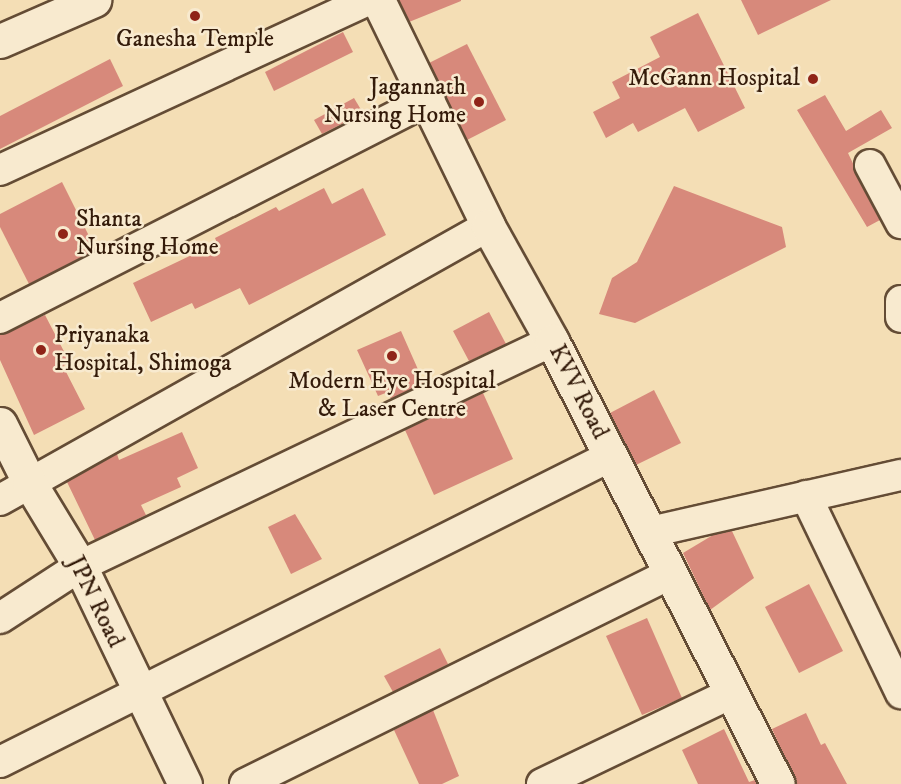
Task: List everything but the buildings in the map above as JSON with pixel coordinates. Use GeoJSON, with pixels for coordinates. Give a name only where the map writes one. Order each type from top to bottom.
{"type":"FeatureCollection","features":[{"type":"Feature","properties":{"kind":"main road"},"geometry":{"type":"LineString","coordinates":[[0,41],[94,0]]}},
{"type":"Feature","properties":{"kind":"main road","name":"KVV Road"},"geometry":{"type":"LineString","coordinates":[[378,0],[429,99],[488,226],[552,341],[778,784]]}},
{"type":"Feature","properties":{"kind":"main road","name":"JPN Road"},"geometry":{"type":"LineString","coordinates":[[0,424],[28,482],[80,566],[139,695],[185,784]]}},
{"type":"Feature","properties":{"kind":"street"},"geometry":{"type":"LineString","coordinates":[[0,170],[368,0]]}},
{"type":"Feature","properties":{"kind":"street"},"geometry":{"type":"LineString","coordinates":[[0,318],[429,99]]}},
{"type":"Feature","properties":{"kind":"street"},"geometry":{"type":"LineString","coordinates":[[870,165],[901,223]]}},
{"type":"Feature","properties":{"kind":"street"},"geometry":{"type":"LineString","coordinates":[[0,500],[28,482],[488,226]]}},
{"type":"Feature","properties":{"kind":"street"},"geometry":{"type":"LineString","coordinates":[[901,301],[901,317]]}},
{"type":"Feature","properties":{"kind":"street"},"geometry":{"type":"LineString","coordinates":[[0,618],[80,566],[552,341]]}},
{"type":"Feature","properties":{"kind":"street"},"geometry":{"type":"LineString","coordinates":[[0,762],[139,695],[611,456]]}},
{"type":"Feature","properties":{"kind":"street"},"geometry":{"type":"LineString","coordinates":[[650,532],[901,475]]}},
{"type":"Feature","properties":{"kind":"street"},"geometry":{"type":"LineString","coordinates":[[806,496],[901,693]]}},
{"type":"Feature","properties":{"kind":"street"},"geometry":{"type":"LineString","coordinates":[[245,784],[671,573]]}},
{"type":"Feature","properties":{"kind":"street"},"geometry":{"type":"LineString","coordinates":[[542,784],[732,693]]}},
{"type":"Feature","properties":{"kind":"place","name":"Ganesha Temple"},"geometry":{"type":"Point","coordinates":[195,16]}},
{"type":"Feature","properties":{"kind":"place","name":"McGann Hospital"},"geometry":{"type":"Point","coordinates":[813,79]}},
{"type":"Feature","properties":{"kind":"place","name":"Jagannath Nursing Home"},"geometry":{"type":"Point","coordinates":[479,102]}},
{"type":"Feature","properties":{"kind":"place","name":"Shanta Nursing Home"},"geometry":{"type":"Point","coordinates":[63,234]}},
{"type":"Feature","properties":{"kind":"place","name":"Priyanaka Hospital, Shimoga"},"geometry":{"type":"Point","coordinates":[41,350]}},
{"type":"Feature","properties":{"kind":"place","name":"Modern Eye Hospital & Laser Centre"},"geometry":{"type":"Point","coordinates":[392,356]}}]}
